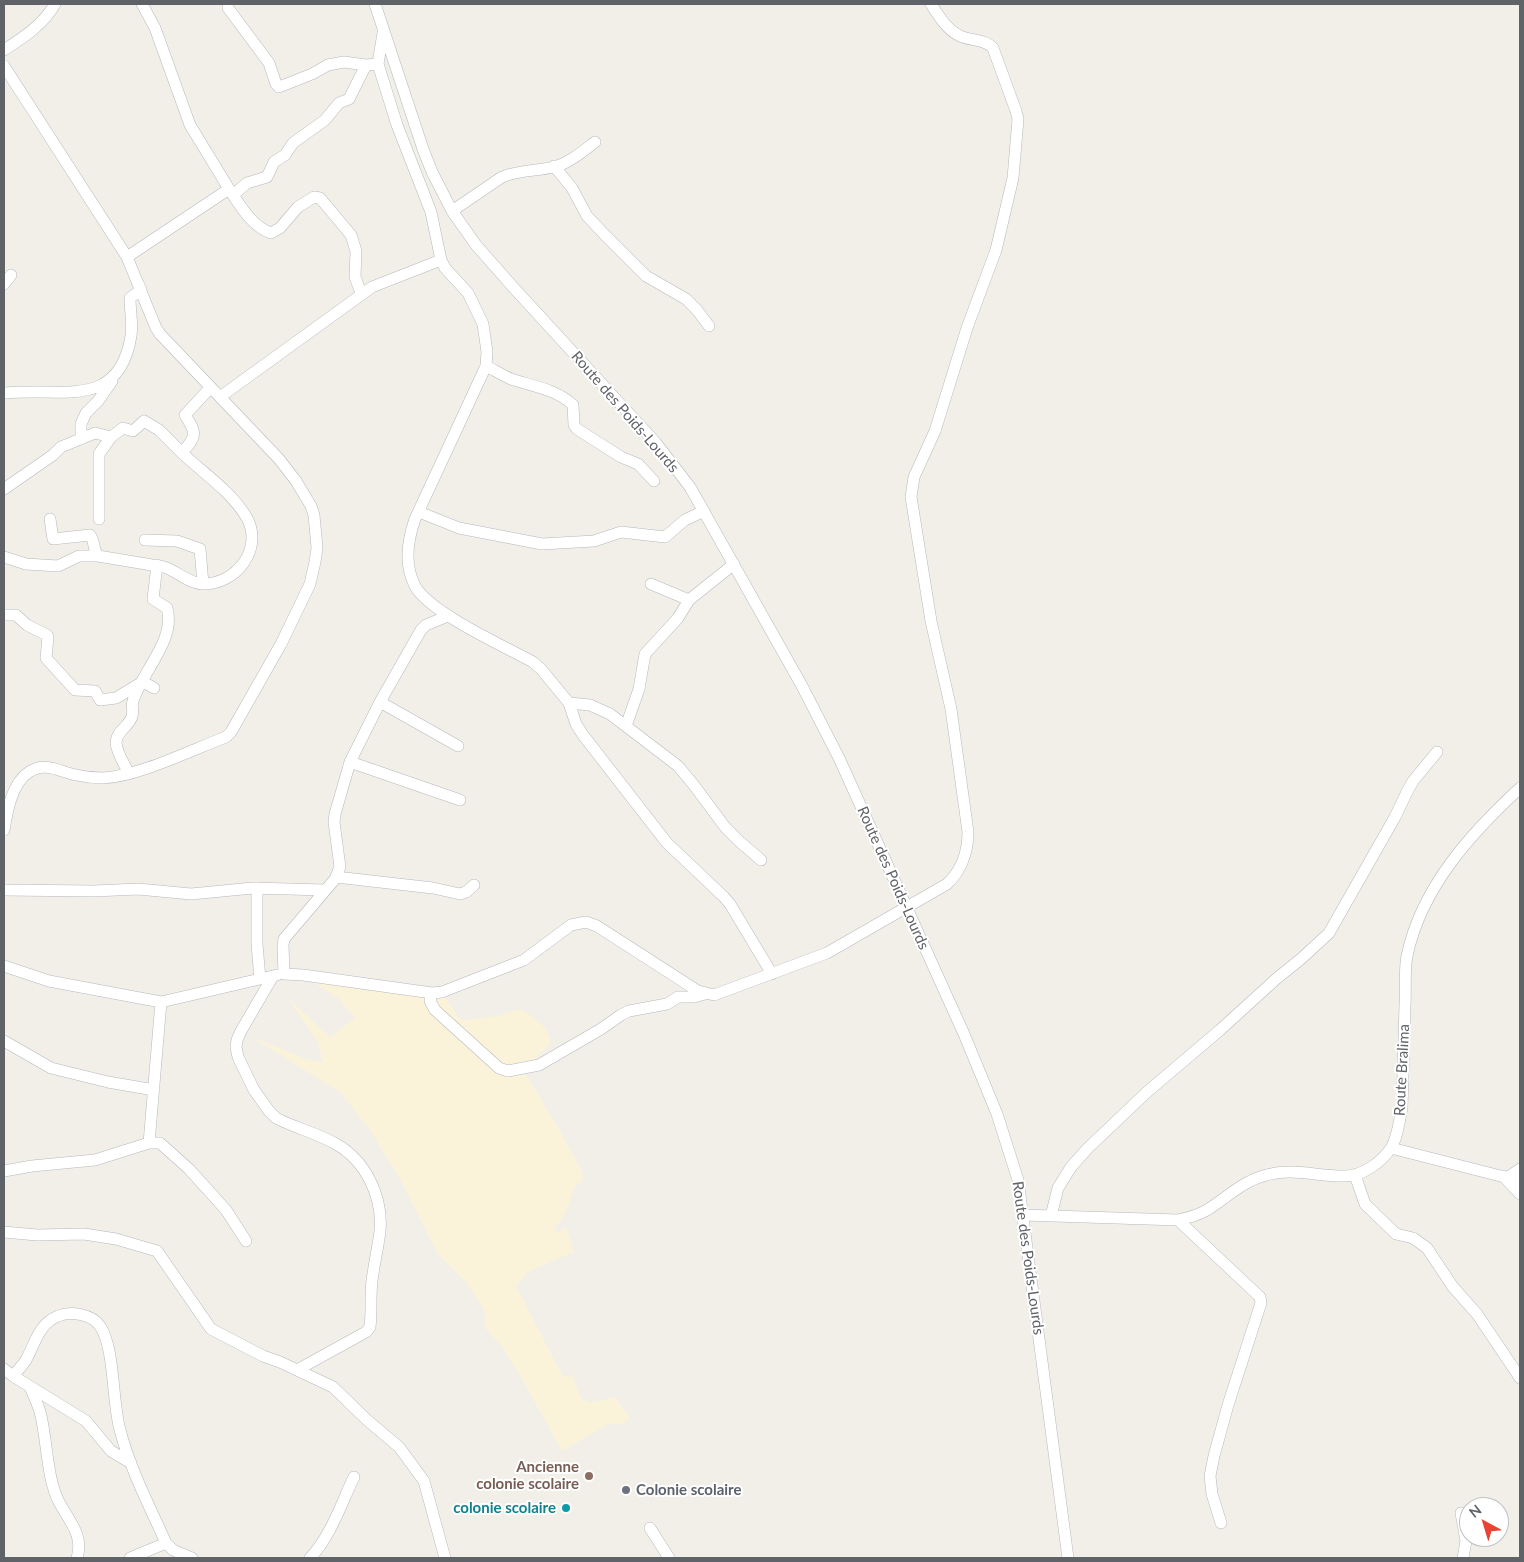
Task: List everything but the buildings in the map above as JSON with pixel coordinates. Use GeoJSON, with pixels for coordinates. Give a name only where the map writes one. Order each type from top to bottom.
{"type":"FeatureCollection","features":[{"type":"Feature","properties":{"kind":"street"},"geometry":{"type":"LineString","coordinates":[[4,50],[27,35],[49,14],[55,4]]}},
{"type":"Feature","properties":{"kind":"street"},"geometry":{"type":"LineString","coordinates":[[142,4],[155,28],[194,134],[251,220],[259,227],[271,233],[280,228],[298,207],[314,197],[320,198],[352,235],[356,251],[355,277],[362,293]]}},
{"type":"Feature","properties":{"kind":"street","name":"Route des Poids-Lourds"},"geometry":{"type":"LineString","coordinates":[[375,4],[423,148],[432,172],[452,211],[476,245],[513,288],[656,443],[690,487],[839,758],[964,1034],[997,1114],[1018,1180],[1068,1558]]}},
{"type":"Feature","properties":{"kind":"street"},"geometry":{"type":"LineString","coordinates":[[432,993],[430,1001],[435,1010],[499,1068],[508,1070],[539,1065],[629,1011],[666,1004],[678,997],[714,995],[842,946],[947,884],[952,880],[966,855],[968,843],[956,738],[925,586],[912,505],[912,488],[914,477],[935,431],[967,328],[996,250],[1013,178],[1018,120],[993,48],[985,43],[967,39],[956,34],[930,4]]}},
{"type":"Feature","properties":{"kind":"street"},"geometry":{"type":"LineString","coordinates":[[228,8],[269,63],[276,84],[279,87],[312,74],[328,65],[344,62],[372,65]]}},
{"type":"Feature","properties":{"kind":"street"},"geometry":{"type":"LineString","coordinates":[[127,257],[231,192],[245,184],[267,177],[274,162],[285,155],[293,143],[325,120],[338,104],[348,100],[372,65],[383,31]]}},
{"type":"Feature","properties":{"kind":"street"},"geometry":{"type":"LineString","coordinates":[[372,65],[431,212],[441,260],[445,268],[468,293],[483,324],[487,352],[486,366],[418,512],[408,543],[412,580],[422,595],[448,616],[533,662],[541,669],[568,703],[576,724],[597,754],[667,843],[724,897],[772,974]]}},
{"type":"Feature","properties":{"kind":"street"},"geometry":{"type":"LineString","coordinates":[[4,66],[127,257],[141,290],[130,298],[131,336],[125,358],[115,377],[98,401],[86,413],[81,424],[81,439]]}},
{"type":"Feature","properties":{"kind":"street"},"geometry":{"type":"LineString","coordinates":[[452,211],[502,177],[554,166],[573,158],[595,142]]}},
{"type":"Feature","properties":{"kind":"street"},"geometry":{"type":"LineString","coordinates":[[554,166],[572,188],[587,216],[604,234],[652,280],[686,299],[709,326]]}},
{"type":"Feature","properties":{"kind":"street"},"geometry":{"type":"LineString","coordinates":[[220,397],[362,293],[381,282],[441,260]]}},
{"type":"Feature","properties":{"kind":"street"},"geometry":{"type":"LineString","coordinates":[[4,830],[11,797],[16,787],[29,772],[37,768],[45,766],[85,777],[102,778],[129,774],[226,737],[231,732],[273,660],[310,584],[317,548],[316,523],[311,506],[290,472],[156,328],[136,278]]}},
{"type":"Feature","properties":{"kind":"street"},"geometry":{"type":"LineString","coordinates":[[486,366],[510,378],[539,387],[566,399],[572,405],[574,425],[577,429],[621,457],[638,464],[654,481]]}},
{"type":"Feature","properties":{"kind":"street"},"geometry":{"type":"LineString","coordinates":[[6,393],[26,391],[79,392],[99,386],[115,377]]}},
{"type":"Feature","properties":{"kind":"street"},"geometry":{"type":"LineString","coordinates":[[182,453],[194,438],[194,430],[185,415],[210,388]]}},
{"type":"Feature","properties":{"kind":"street"},"geometry":{"type":"LineString","coordinates":[[4,557],[26,564],[58,566],[80,556],[98,556],[157,565],[173,570],[190,581],[203,584],[225,579],[241,568],[252,547],[250,526],[244,514],[225,492],[163,434],[146,421],[133,430],[124,428],[111,437],[99,454],[99,519]]}},
{"type":"Feature","properties":{"kind":"street"},"geometry":{"type":"LineString","coordinates":[[4,490],[54,455],[61,447],[98,432],[111,437]]}},
{"type":"Feature","properties":{"kind":"street"},"geometry":{"type":"LineString","coordinates":[[418,512],[460,528],[542,544],[594,541],[621,532],[665,537],[685,520],[704,511]]}},
{"type":"Feature","properties":{"kind":"street"},"geometry":{"type":"LineString","coordinates":[[50,519],[53,539],[90,535],[98,556]]}},
{"type":"Feature","properties":{"kind":"street"},"geometry":{"type":"LineString","coordinates":[[145,540],[177,541],[200,549],[203,584]]}},
{"type":"Feature","properties":{"kind":"street"},"geometry":{"type":"LineString","coordinates":[[626,726],[639,689],[646,654],[678,618],[689,600],[734,564]]}},
{"type":"Feature","properties":{"kind":"street"},"geometry":{"type":"LineString","coordinates":[[129,774],[116,745],[116,740],[119,733],[133,716],[133,701],[163,644],[169,620],[167,608],[152,599],[157,565]]}},
{"type":"Feature","properties":{"kind":"street"},"geometry":{"type":"LineString","coordinates":[[652,584],[689,600]]}},
{"type":"Feature","properties":{"kind":"street"},"geometry":{"type":"LineString","coordinates":[[4,615],[16,615],[27,625],[47,635],[46,658],[75,690],[95,691],[100,700],[116,698],[141,683],[154,688]]}},
{"type":"Feature","properties":{"kind":"street"},"geometry":{"type":"LineString","coordinates":[[298,1370],[366,1332],[370,1327],[372,1280],[380,1231],[378,1202],[362,1165],[337,1144],[276,1118],[269,1111],[254,1090],[238,1057],[237,1040],[279,975],[284,939],[336,877],[340,867],[334,822],[350,762],[380,702],[421,630],[426,625],[448,616]]}},
{"type":"Feature","properties":{"kind":"street"},"geometry":{"type":"LineString","coordinates":[[380,702],[458,746]]}},
{"type":"Feature","properties":{"kind":"street"},"geometry":{"type":"LineString","coordinates":[[568,703],[600,708],[678,766],[725,826],[761,860]]}},
{"type":"Feature","properties":{"kind":"street"},"geometry":{"type":"LineString","coordinates":[[1051,1216],[1058,1188],[1071,1167],[1088,1148],[1154,1085],[1220,1030],[1329,933],[1395,817],[1413,781],[1437,752]]}},
{"type":"Feature","properties":{"kind":"street"},"geometry":{"type":"LineString","coordinates":[[350,762],[460,800]]}},
{"type":"Feature","properties":{"kind":"street","name":"Route Bralima"},"geometry":{"type":"LineString","coordinates":[[1024,1214],[1178,1220],[1192,1217],[1205,1211],[1247,1182],[1260,1176],[1293,1171],[1345,1177],[1365,1171],[1378,1162],[1391,1148],[1398,1131],[1402,1108],[1407,958],[1416,923],[1433,889],[1463,848],[1496,811],[1520,788]]}},
{"type":"Feature","properties":{"kind":"street"},"geometry":{"type":"LineString","coordinates":[[336,877],[433,888],[460,894],[466,892],[474,885]]}},
{"type":"Feature","properties":{"kind":"street"},"geometry":{"type":"LineString","coordinates":[[4,890],[84,891],[138,889],[191,894],[257,888],[325,890]]}},
{"type":"Feature","properties":{"kind":"street"},"geometry":{"type":"LineString","coordinates":[[257,888],[257,944],[260,979]]}},
{"type":"Feature","properties":{"kind":"street"},"geometry":{"type":"LineString","coordinates":[[4,966],[49,981],[161,1002],[279,975],[303,975],[432,993],[442,992],[524,960],[571,925],[577,922],[586,922],[597,926],[657,966],[705,994]]}},
{"type":"Feature","properties":{"kind":"street"},"geometry":{"type":"LineString","coordinates":[[149,1143],[161,1002]]}},
{"type":"Feature","properties":{"kind":"street"},"geometry":{"type":"LineString","coordinates":[[4,1041],[51,1068],[108,1082],[154,1090]]}},
{"type":"Feature","properties":{"kind":"street"},"geometry":{"type":"LineString","coordinates":[[4,1171],[32,1166],[95,1160],[149,1143],[160,1143],[189,1169],[226,1210],[246,1241]]}},
{"type":"Feature","properties":{"kind":"street"},"geometry":{"type":"LineString","coordinates":[[1391,1148],[1520,1181]]}},
{"type":"Feature","properties":{"kind":"street"},"geometry":{"type":"LineString","coordinates":[[1505,1176],[1520,1169]]}},
{"type":"Feature","properties":{"kind":"street"},"geometry":{"type":"LineString","coordinates":[[1355,1175],[1364,1204],[1396,1234],[1413,1238],[1427,1248],[1453,1287],[1477,1314],[1520,1378]]}},
{"type":"Feature","properties":{"kind":"street"},"geometry":{"type":"LineString","coordinates":[[1505,1176],[1520,1194]]}},
{"type":"Feature","properties":{"kind":"street"},"geometry":{"type":"LineString","coordinates":[[1178,1220],[1260,1297],[1260,1303],[1228,1405],[1210,1476],[1212,1494],[1221,1523]]}},
{"type":"Feature","properties":{"kind":"street"},"geometry":{"type":"LineString","coordinates":[[4,1232],[31,1235],[84,1234],[116,1239],[159,1253],[211,1329],[263,1356],[333,1387],[367,1420],[393,1440],[424,1481],[445,1558]]}},
{"type":"Feature","properties":{"kind":"street"},"geometry":{"type":"LineString","coordinates":[[131,1463],[111,1451],[86,1422],[9,1372],[27,1358],[37,1334],[53,1319],[65,1314],[79,1314],[99,1323],[109,1352],[118,1423],[131,1463],[166,1543],[173,1550],[192,1558]]}},
{"type":"Feature","properties":{"kind":"street"},"geometry":{"type":"LineString","coordinates":[[30,1387],[40,1413],[45,1447],[56,1493],[77,1532],[80,1544],[77,1558]]}},
{"type":"Feature","properties":{"kind":"street"},"geometry":{"type":"LineString","coordinates":[[310,1558],[333,1523],[354,1476]]}},
{"type":"Feature","properties":{"kind":"street"},"geometry":{"type":"LineString","coordinates":[[650,1528],[669,1558]]}},
{"type":"Feature","properties":{"kind":"street"},"geometry":{"type":"LineString","coordinates":[[130,1558],[166,1543]]}},
{"type":"Feature","properties":{"kind":"sand"},"geometry":{"type":"Polygon","coordinates":[[[303,975],[442,992],[461,1021],[498,1016],[520,1009],[544,1027],[551,1043],[523,1070],[583,1173],[582,1182],[575,1186],[564,1216],[554,1229],[558,1233],[566,1227],[574,1252],[529,1271],[516,1286],[563,1377],[572,1375],[581,1399],[590,1403],[615,1397],[630,1418],[623,1424],[608,1424],[562,1451],[501,1345],[486,1329],[484,1309],[465,1281],[438,1254],[401,1181],[370,1130],[340,1092],[250,1036],[308,1060],[323,1062],[318,1042],[289,999],[330,1037],[355,1018],[339,999],[303,975]]]}},
{"type":"Feature","properties":{"kind":"place","name":"Ancienne colonie scolaire"},"geometry":{"type":"Point","coordinates":[589,1476]}},
{"type":"Feature","properties":{"kind":"place","name":"Colonie scolaire"},"geometry":{"type":"Point","coordinates":[626,1490]}},
{"type":"Feature","properties":{"kind":"place","name":"colonie scolaire"},"geometry":{"type":"Point","coordinates":[566,1508]}}]}
